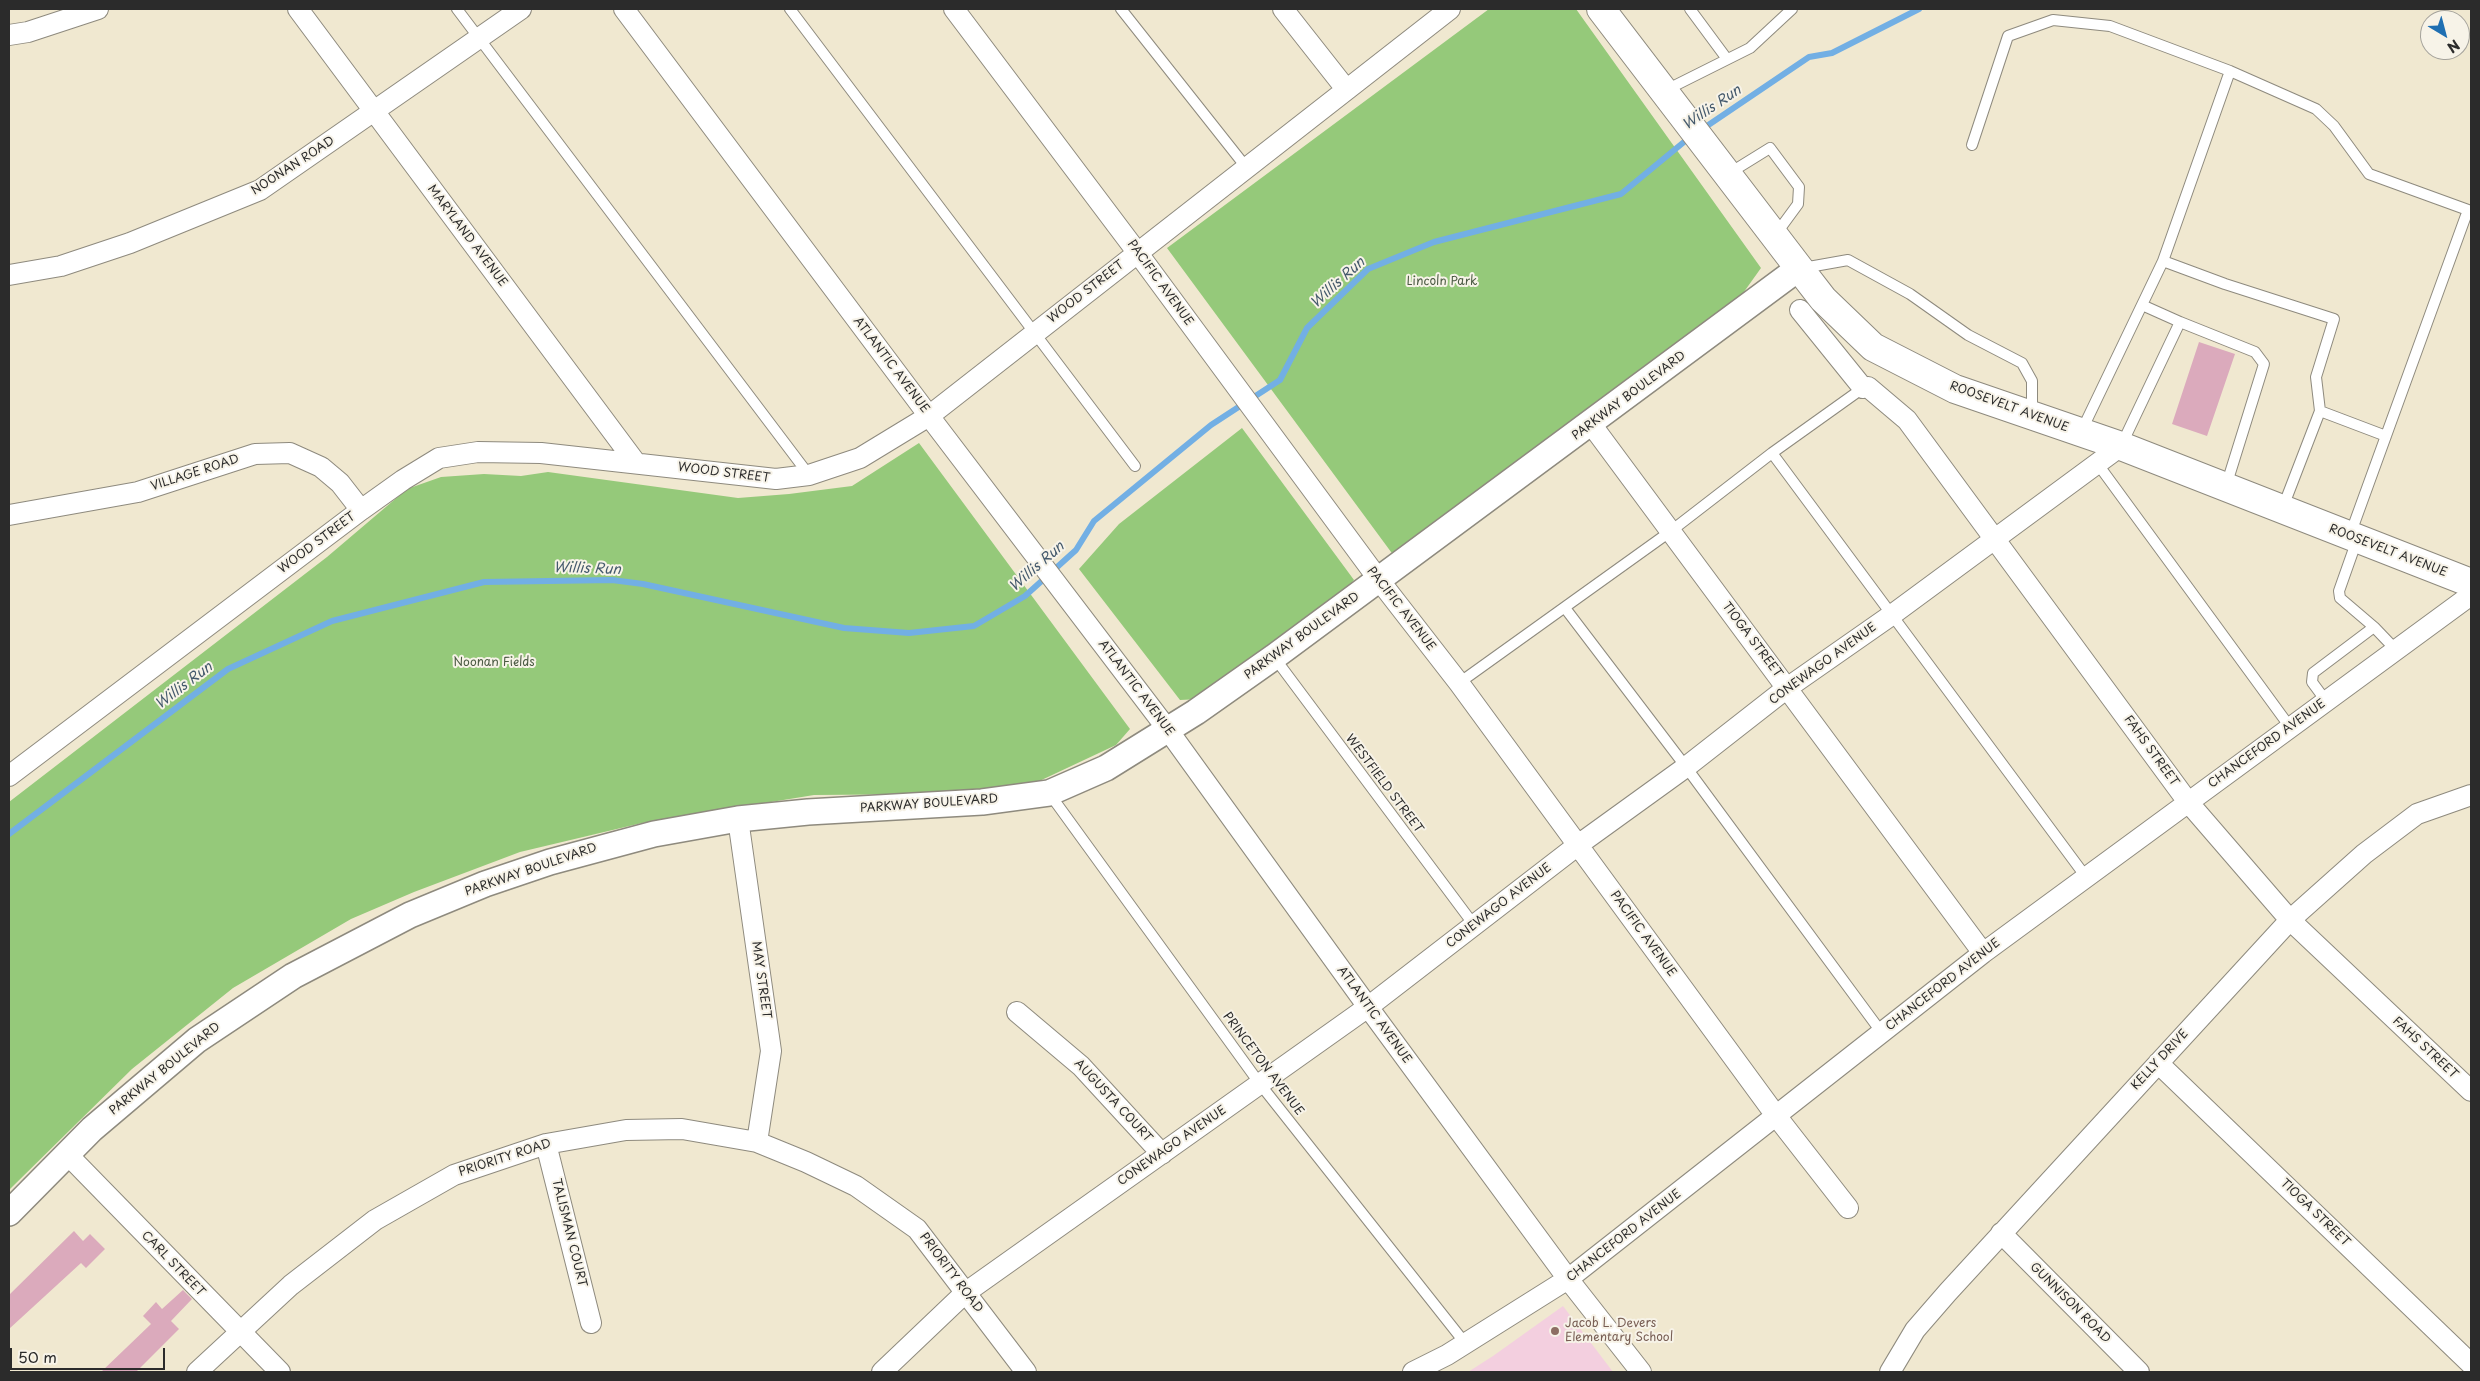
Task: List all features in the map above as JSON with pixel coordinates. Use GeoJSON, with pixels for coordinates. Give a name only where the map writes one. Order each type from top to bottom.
{"type":"FeatureCollection","features":[{"type":"Feature","properties":{"kind":"main road","name":"ROOSEVELT AVENUE"},"geometry":{"type":"LineString","coordinates":[[1606,11],[1669,99],[1798,268],[1823,299],[1873,347],[1955,389],[2121,446],[2470,583]]}},
{"type":"Feature","properties":{"kind":"street"},"geometry":{"type":"LineString","coordinates":[[9,35],[28,32],[98,9]]}},
{"type":"Feature","properties":{"kind":"street","name":"MARYLAND AVENUE"},"geometry":{"type":"LineString","coordinates":[[298,9],[636,463]]}},
{"type":"Feature","properties":{"kind":"street","name":"NOONAN ROAD"},"geometry":{"type":"LineString","coordinates":[[9,275],[61,266],[130,244],[260,190],[521,9]]}},
{"type":"Feature","properties":{"kind":"street","name":"ATLANTIC AVENUE"},"geometry":{"type":"LineString","coordinates":[[624,9],[929,416],[1168,730],[1568,1279],[1641,1372]]}},
{"type":"Feature","properties":{"kind":"street","name":"PACIFIC AVENUE"},"geometry":{"type":"LineString","coordinates":[[954,9],[1137,252],[1232,384],[1459,683],[1777,1117],[1848,1208]]}},
{"type":"Feature","properties":{"kind":"street"},"geometry":{"type":"LineString","coordinates":[[1283,9],[1346,89]]}},
{"type":"Feature","properties":{"kind":"street","name":"WOOD STREET"},"geometry":{"type":"LineString","coordinates":[[9,776],[361,510],[403,480],[439,458],[478,452],[532,453],[776,479],[809,475],[860,458],[929,416],[1450,9]]}},
{"type":"Feature","properties":{"kind":"street","name":"PARKWAY BOULEVARD"},"geometry":{"type":"LineString","coordinates":[[9,1213],[92,1128],[155,1073],[229,1017],[293,976],[410,915],[485,884],[601,846],[654,834],[738,819],[808,812],[982,802],[1048,793],[1106,768],[1168,730],[1274,657],[1592,424],[1798,268]]}},
{"type":"Feature","properties":{"kind":"street"},"geometry":{"type":"LineString","coordinates":[[1800,310],[1863,388]]}},
{"type":"Feature","properties":{"kind":"street","name":"FAHS STREET"},"geometry":{"type":"LineString","coordinates":[[1863,388],[1868,387],[1907,420],[1996,538],[2188,802],[2290,920],[2471,1091]]}},
{"type":"Feature","properties":{"kind":"street","name":"TIOGA STREET"},"geometry":{"type":"LineString","coordinates":[[1592,424],[1983,953]]}},
{"type":"Feature","properties":{"kind":"street","name":"CONEWAGO AVENUE"},"geometry":{"type":"LineString","coordinates":[[882,1372],[965,1292],[1368,1007],[1578,845],[1686,767],[1787,688],[1893,614],[2121,446]]}},
{"type":"Feature","properties":{"kind":"street","name":"VILLAGE ROAD"},"geometry":{"type":"LineString","coordinates":[[9,515],[138,492],[256,454],[290,453],[321,467],[340,483],[361,510]]}},
{"type":"Feature","properties":{"kind":"street","name":"CHANCEFORD AVENUE"},"geometry":{"type":"LineString","coordinates":[[1413,1372],[1465,1344],[1568,1279],[1777,1117],[1983,953],[2396,650],[2470,583]]}},
{"type":"Feature","properties":{"kind":"street","name":"KELLY DRIVE"},"geometry":{"type":"LineString","coordinates":[[1890,1372],[1915,1330],[2158,1062],[2290,920],[2364,854],[2417,814],[2471,795]]}},
{"type":"Feature","properties":{"kind":"street","name":"MAY STREET"},"geometry":{"type":"LineString","coordinates":[[738,819],[771,1051],[757,1142]]}},
{"type":"Feature","properties":{"kind":"street","name":"AUGUSTA COURT"},"geometry":{"type":"LineString","coordinates":[[1018,1012],[1081,1066],[1162,1154]]}},
{"type":"Feature","properties":{"kind":"street","name":"TIOGA STREET"},"geometry":{"type":"LineString","coordinates":[[2158,1062],[2471,1364]]}},
{"type":"Feature","properties":{"kind":"street","name":"PRIORITY ROAD"},"geometry":{"type":"LineString","coordinates":[[197,1372],[238,1332],[292,1285],[375,1220],[454,1175],[546,1144],[635,1130],[682,1129],[757,1142],[856,1186],[917,1229],[1026,1372]]}},
{"type":"Feature","properties":{"kind":"street","name":"TALISMAN COURT"},"geometry":{"type":"LineString","coordinates":[[546,1144],[591,1323]]}},
{"type":"Feature","properties":{"kind":"street","name":"CARL STREET"},"geometry":{"type":"LineString","coordinates":[[67,1154],[238,1332],[280,1372]]}},
{"type":"Feature","properties":{"kind":"street","name":"GUNNISON ROAD"},"geometry":{"type":"LineString","coordinates":[[2002,1233],[2139,1372]]}},
{"type":"Feature","properties":{"kind":"lane"},"geometry":{"type":"LineString","coordinates":[[457,9],[809,475]]}},
{"type":"Feature","properties":{"kind":"lane"},"geometry":{"type":"LineString","coordinates":[[790,9],[1135,466]]}},
{"type":"Feature","properties":{"kind":"lane"},"geometry":{"type":"LineString","coordinates":[[1121,9],[1246,167]]}},
{"type":"Feature","properties":{"kind":"lane"},"geometry":{"type":"LineString","coordinates":[[1690,9],[1727,59]]}},
{"type":"Feature","properties":{"kind":"lane"},"geometry":{"type":"LineString","coordinates":[[1669,99],[1727,59],[1750,48],[1792,9]]}},
{"type":"Feature","properties":{"kind":"lane"},"geometry":{"type":"LineString","coordinates":[[1972,145],[2008,36],[2053,20],[2110,26],[2230,71],[2316,109],[2334,126],[2369,174],[2470,206],[2386,436],[2353,537],[2338,591],[2340,598],[2374,627],[2396,650]]}},
{"type":"Feature","properties":{"kind":"lane"},"geometry":{"type":"LineString","coordinates":[[2081,432],[2164,261],[2230,71]]}},
{"type":"Feature","properties":{"kind":"lane"},"geometry":{"type":"LineString","coordinates":[[1726,175],[1770,148],[1799,187],[1798,204],[1774,237]]}},
{"type":"Feature","properties":{"kind":"lane"},"geometry":{"type":"LineString","coordinates":[[1798,268],[1848,260],[1910,294],[1968,335],[2022,363],[2032,381],[2032,416]]}},
{"type":"Feature","properties":{"kind":"lane"},"geometry":{"type":"LineString","coordinates":[[2164,261],[2225,284],[2334,319],[2316,377],[2320,411],[2282,509]]}},
{"type":"Feature","properties":{"kind":"lane"},"geometry":{"type":"LineString","coordinates":[[2142,305],[2255,352],[2264,364],[2226,487]]}},
{"type":"Feature","properties":{"kind":"lane"},"geometry":{"type":"LineString","coordinates":[[2121,446],[2180,322]]}},
{"type":"Feature","properties":{"kind":"lane"},"geometry":{"type":"LineString","coordinates":[[1459,683],[1671,532],[1772,453],[1863,388]]}},
{"type":"Feature","properties":{"kind":"lane"},"geometry":{"type":"LineString","coordinates":[[2320,411],[2386,436]]}},
{"type":"Feature","properties":{"kind":"lane"},"geometry":{"type":"LineString","coordinates":[[1772,453],[2086,877]]}},
{"type":"Feature","properties":{"kind":"lane"},"geometry":{"type":"LineString","coordinates":[[2097,463],[2290,727]]}},
{"type":"Feature","properties":{"kind":"lane"},"geometry":{"type":"LineString","coordinates":[[1565,608],[1686,767],[1882,1033]]}},
{"type":"Feature","properties":{"kind":"lane"},"geometry":{"type":"LineString","coordinates":[[2326,701],[2312,682],[2313,673],[2374,627]]}},
{"type":"Feature","properties":{"kind":"lane","name":"WESTFIELD STREET"},"geometry":{"type":"LineString","coordinates":[[1274,657],[1474,925]]}},
{"type":"Feature","properties":{"kind":"lane","name":"PRINCETON AVENUE"},"geometry":{"type":"LineString","coordinates":[[1048,793],[1260,1084],[1465,1344]]}},
{"type":"Feature","properties":{"kind":"shaded area","name":"Jacob L. Devers Elementary School"},"geometry":{"type":"Polygon","coordinates":[[[1563,1306],[1613,1372],[1468,1372],[1493,1356],[1563,1306]]]}},
{"type":"Feature","properties":{"kind":"green space","name":"Lincoln Park"},"geometry":{"type":"Polygon","coordinates":[[[1489,9],[1576,9],[1761,268],[1741,296],[1394,556],[1167,248],[1489,9]]]}},
{"type":"Feature","properties":{"kind":"green space"},"geometry":{"type":"Polygon","coordinates":[[[1242,428],[1354,580],[1344,592],[1200,699],[1180,700],[1079,569],[1119,524],[1242,428]]]}},
{"type":"Feature","properties":{"kind":"green space","name":"Noonan Fields"},"geometry":{"type":"Polygon","coordinates":[[[919,443],[1130,729],[1116,745],[1033,784],[944,794],[814,795],[642,823],[520,852],[414,892],[351,919],[233,988],[132,1069],[9,1190],[9,802],[327,557],[407,489],[441,477],[484,474],[521,476],[548,472],[738,498],[789,494],[852,486],[919,443]]]}},
{"type":"Feature","properties":{"kind":"building"},"geometry":{"type":"Polygon","coordinates":[[[2199,342],[2235,354],[2207,436],[2172,424],[2199,342]]]}},
{"type":"Feature","properties":{"kind":"building"},"geometry":{"type":"Polygon","coordinates":[[[74,1231],[83,1241],[90,1234],[105,1249],[86,1268],[81,1263],[9,1329],[9,1295],[74,1231]]]}},
{"type":"Feature","properties":{"kind":"building"},"geometry":{"type":"Polygon","coordinates":[[[183,1290],[192,1299],[171,1321],[179,1329],[136,1372],[101,1372],[151,1324],[143,1316],[156,1302],[162,1309],[183,1290]]]}},
{"type":"Feature","properties":{"kind":"waterway","name":"Willis Run"},"geometry":{"type":"LineString","coordinates":[[1701,130],[1809,57],[1832,53],[1919,9]]}},
{"type":"Feature","properties":{"kind":"waterway","name":"Willis Run"},"geometry":{"type":"LineString","coordinates":[[9,834],[228,669],[332,621],[484,582],[612,580],[643,584],[844,628],[909,633],[974,626],[1025,596],[1076,550],[1094,521],[1211,425],[1280,380],[1307,328],[1368,269],[1434,242],[1621,194],[1690,137]]}},
{"type":"Feature","properties":{"kind":"place","name":"Jacob L. Devers Elementary School"},"geometry":{"type":"Point","coordinates":[1555,1331]}}]}
